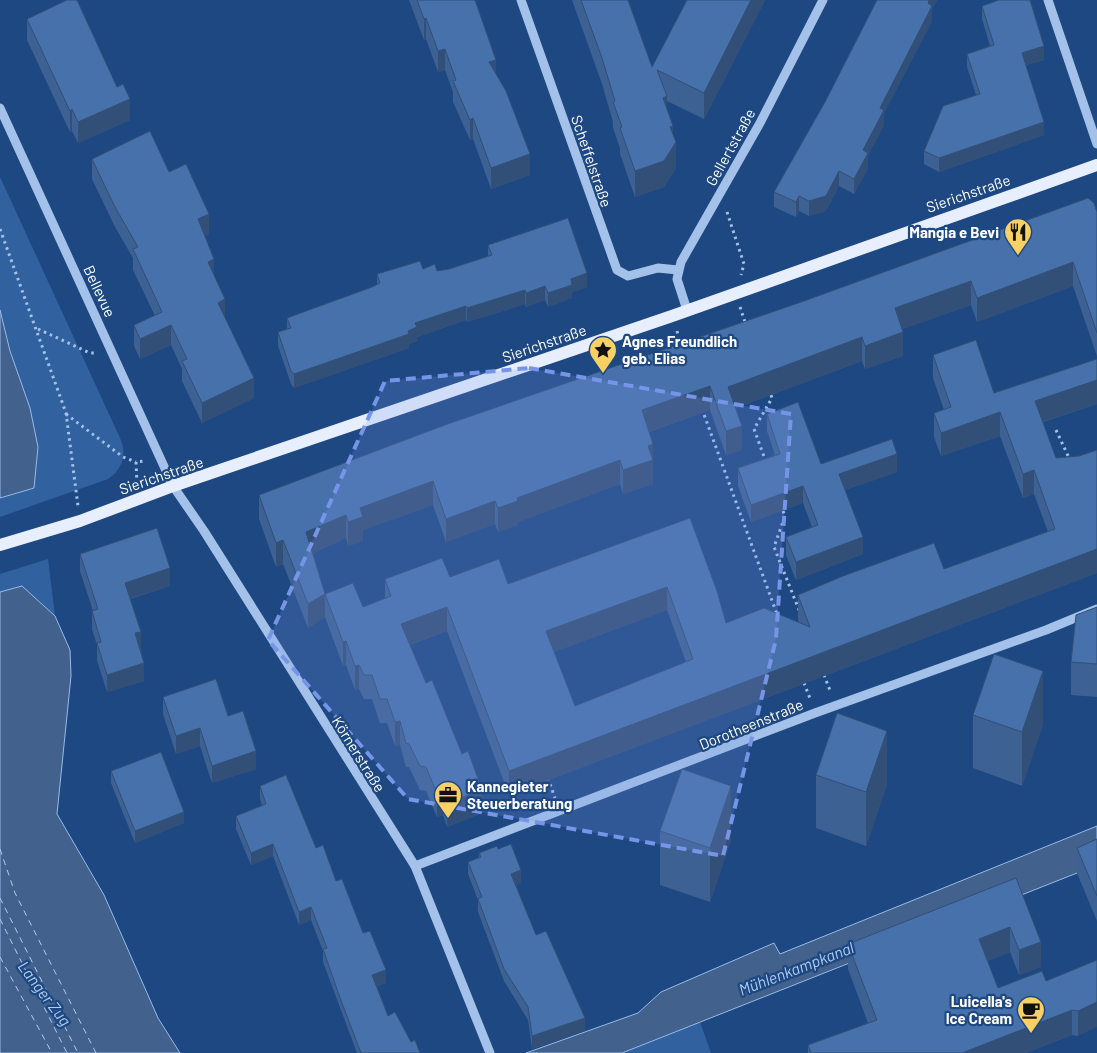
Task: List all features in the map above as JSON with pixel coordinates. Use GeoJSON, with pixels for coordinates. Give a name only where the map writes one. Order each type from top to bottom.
{"type":"FeatureCollection","features":[{"type":"Feature","properties":{"kind":"main road","name":"Sierichstraße"},"geometry":{"type":"LineString","coordinates":[[0,546],[80,521],[173,486],[672,316],[1097,165]]}},
{"type":"Feature","properties":{"kind":"street","name":"Scheffelstraße"},"geometry":{"type":"LineString","coordinates":[[521,0],[617,270],[628,276],[658,268],[678,270]]}},
{"type":"Feature","properties":{"kind":"street","name":"Gellertstraße"},"geometry":{"type":"LineString","coordinates":[[678,270],[760,123],[824,0]]}},
{"type":"Feature","properties":{"kind":"street"},"geometry":{"type":"LineString","coordinates":[[1048,0],[1097,144]]}},
{"type":"Feature","properties":{"kind":"street","name":"Bellevue"},"geometry":{"type":"LineString","coordinates":[[0,108],[173,486]]}},
{"type":"Feature","properties":{"kind":"street"},"geometry":{"type":"LineString","coordinates":[[678,270],[678,280],[687,310]]}},
{"type":"Feature","properties":{"kind":"street","name":"Körnerstraße"},"geometry":{"type":"LineString","coordinates":[[173,486],[415,866],[490,1053]]}},
{"type":"Feature","properties":{"kind":"street","name":"Dorotheenstraße"},"geometry":{"type":"LineString","coordinates":[[415,866],[1097,609]]}},
{"type":"Feature","properties":{"kind":"path"},"geometry":{"type":"LineString","coordinates":[[720,192],[744,264],[736,292],[750,334]]}},
{"type":"Feature","properties":{"kind":"path"},"geometry":{"type":"LineString","coordinates":[[0,229],[66,413],[80,521]]}},
{"type":"Feature","properties":{"kind":"path"},"geometry":{"type":"LineString","coordinates":[[672,316],[682,349]]}},
{"type":"Feature","properties":{"kind":"path"},"geometry":{"type":"LineString","coordinates":[[37,328],[90,353],[101,354],[112,350]]}},
{"type":"Feature","properties":{"kind":"path"},"geometry":{"type":"LineString","coordinates":[[767,384],[772,398],[754,429],[769,470]]}},
{"type":"Feature","properties":{"kind":"path"},"geometry":{"type":"LineString","coordinates":[[700,403],[781,624]]}},
{"type":"Feature","properties":{"kind":"path"},"geometry":{"type":"LineString","coordinates":[[66,413],[123,457],[136,462],[160,458]]}},
{"type":"Feature","properties":{"kind":"path"},"geometry":{"type":"LineString","coordinates":[[1056,430],[1072,466]]}},
{"type":"Feature","properties":{"kind":"path"},"geometry":{"type":"LineString","coordinates":[[136,462],[137,500]]}},
{"type":"Feature","properties":{"kind":"path"},"geometry":{"type":"LineString","coordinates":[[783,511],[785,516],[774,547],[802,617]]}},
{"type":"Feature","properties":{"kind":"path"},"geometry":{"type":"LineString","coordinates":[[547,773],[560,810]]}},
{"type":"Feature","properties":{"kind":"highlighted area"},"geometry":{"type":"Polygon","coordinates":[[[529,368],[791,414],[776,639],[723,856],[408,799],[268,640],[385,381],[529,368]]]}},
{"type":"Feature","properties":{"kind":"shaded area"},"geometry":{"type":"Polygon","coordinates":[[[0,177],[120,438],[123,455],[117,471],[108,479],[0,517],[0,498],[34,488],[38,448],[30,408],[10,351],[0,310],[0,177]]]}},
{"type":"Feature","properties":{"kind":"shaded area"},"geometry":{"type":"Polygon","coordinates":[[[48,559],[55,616],[22,586],[0,592],[0,574],[48,559]]]}},
{"type":"Feature","properties":{"kind":"shaded area"},"geometry":{"type":"Polygon","coordinates":[[[700,1022],[711,1053],[622,1053],[700,1022]]]}},
{"type":"Feature","properties":{"kind":"water"},"geometry":{"type":"Polygon","coordinates":[[[0,310],[10,351],[30,408],[38,447],[34,488],[0,498],[0,310]]]}},
{"type":"Feature","properties":{"kind":"water","name":"Langer Zug"},"geometry":{"type":"Polygon","coordinates":[[[22,586],[55,616],[70,650],[71,676],[57,814],[104,895],[158,1018],[180,1053],[0,1053],[0,592],[22,586]]]}},
{"type":"Feature","properties":{"kind":"water","name":"Mühlenkampkanal"},"geometry":{"type":"Polygon","coordinates":[[[1097,826],[1097,864],[1077,873],[622,1053],[526,1053],[638,1013],[661,992],[774,943],[780,954],[1097,826]]]}},
{"type":"Feature","properties":{"kind":"building"},"geometry":{"type":"Polygon","coordinates":[[[67,0],[77,0],[117,87],[123,84],[130,99],[78,122],[72,109],[70,111],[27,19],[67,0]]]}},
{"type":"Feature","properties":{"kind":"building"},"geometry":{"type":"Polygon","coordinates":[[[417,0],[475,0],[496,60],[489,62],[506,91],[530,154],[491,168],[473,118],[470,120],[453,81],[456,80],[445,49],[438,51],[417,0]]]}},
{"type":"Feature","properties":{"kind":"building"},"geometry":{"type":"Polygon","coordinates":[[[581,0],[628,0],[652,67],[687,0],[751,0],[704,93],[657,70],[667,96],[663,98],[673,126],[670,127],[676,142],[664,161],[635,171],[620,128],[622,127],[613,102],[615,101],[602,58],[581,0]]]}},
{"type":"Feature","properties":{"kind":"building"},"geometry":{"type":"Polygon","coordinates":[[[877,0],[929,0],[928,3],[932,6],[880,108],[884,110],[863,150],[868,153],[854,179],[839,171],[826,196],[809,201],[799,196],[796,202],[774,192],[825,102],[877,0]]]}},
{"type":"Feature","properties":{"kind":"building"},"geometry":{"type":"Polygon","coordinates":[[[999,0],[1030,0],[1044,46],[1022,53],[1044,122],[939,158],[924,151],[943,106],[980,94],[967,54],[994,45],[982,6],[999,0]]]}},
{"type":"Feature","properties":{"kind":"building"},"geometry":{"type":"Polygon","coordinates":[[[150,131],[169,172],[186,164],[209,214],[198,219],[214,259],[208,262],[225,299],[218,303],[254,378],[202,403],[182,361],[187,359],[171,325],[140,339],[134,325],[162,312],[133,249],[138,247],[115,207],[92,159],[150,131]]]}},
{"type":"Feature","properties":{"kind":"building"},"geometry":{"type":"Polygon","coordinates":[[[1088,198],[1094,203],[1097,212],[1097,333],[1073,262],[977,298],[971,281],[895,308],[903,332],[865,346],[862,337],[728,387],[742,426],[726,431],[710,386],[642,410],[653,444],[648,446],[653,460],[623,470],[620,460],[517,498],[518,501],[498,508],[495,501],[446,519],[433,481],[360,508],[363,517],[348,522],[346,515],[306,532],[325,594],[308,604],[283,540],[276,543],[259,495],[445,425],[804,301],[1088,198]]]}},
{"type":"Feature","properties":{"kind":"building"},"geometry":{"type":"Polygon","coordinates":[[[568,218],[587,273],[571,279],[572,285],[548,293],[545,286],[526,293],[525,290],[467,308],[466,306],[415,323],[417,327],[408,331],[409,334],[294,374],[291,371],[278,332],[291,328],[287,318],[372,287],[380,283],[377,274],[420,261],[423,269],[435,264],[437,271],[449,269],[492,255],[488,245],[568,218]]]}},
{"type":"Feature","properties":{"kind":"building"},"geometry":{"type":"Polygon","coordinates":[[[976,340],[994,393],[1097,359],[1097,380],[1035,401],[1056,458],[1079,456],[1097,450],[1097,549],[509,771],[447,607],[401,624],[426,683],[432,680],[462,754],[468,751],[482,790],[447,803],[443,791],[437,793],[426,767],[420,766],[409,744],[406,743],[400,721],[395,722],[387,699],[380,699],[372,675],[364,675],[359,665],[355,666],[346,641],[343,642],[325,594],[353,583],[363,607],[391,596],[385,579],[442,558],[450,577],[499,559],[508,584],[690,518],[717,591],[726,623],[764,608],[810,627],[798,595],[843,576],[934,543],[944,569],[1055,529],[1034,470],[1023,474],[1000,412],[941,433],[934,413],[951,407],[933,355],[976,340]],[[667,587],[546,631],[575,706],[693,659],[667,587]]]}},
{"type":"Feature","properties":{"kind":"building"},"geometry":{"type":"Polygon","coordinates":[[[798,402],[821,464],[892,439],[897,454],[839,474],[863,537],[796,562],[786,537],[818,525],[803,486],[751,505],[738,468],[780,454],[767,414],[798,402]]]}},
{"type":"Feature","properties":{"kind":"building"},"geometry":{"type":"Polygon","coordinates":[[[157,528],[170,568],[125,583],[141,632],[135,633],[144,663],[107,675],[97,643],[101,642],[92,611],[98,609],[80,554],[157,528]]]}},
{"type":"Feature","properties":{"kind":"building"},"geometry":{"type":"Polygon","coordinates":[[[1097,607],[1097,664],[1071,662],[1076,615],[1097,607]]]}},
{"type":"Feature","properties":{"kind":"building"},"geometry":{"type":"Polygon","coordinates":[[[994,654],[1043,671],[1022,732],[973,715],[994,654]]]}},
{"type":"Feature","properties":{"kind":"building"},"geometry":{"type":"Polygon","coordinates":[[[216,679],[228,716],[243,711],[256,751],[212,766],[200,728],[176,736],[163,697],[216,679]]]}},
{"type":"Feature","properties":{"kind":"building"},"geometry":{"type":"Polygon","coordinates":[[[837,713],[887,731],[866,792],[816,775],[837,713]]]}},
{"type":"Feature","properties":{"kind":"building"},"geometry":{"type":"Polygon","coordinates":[[[161,752],[184,812],[135,831],[111,771],[161,752]]]}},
{"type":"Feature","properties":{"kind":"building"},"geometry":{"type":"Polygon","coordinates":[[[682,769],[731,786],[710,848],[660,831],[682,769]]]}},
{"type":"Feature","properties":{"kind":"building"},"geometry":{"type":"Polygon","coordinates":[[[286,775],[316,848],[323,845],[336,881],[342,879],[363,933],[370,931],[386,970],[372,975],[388,1016],[395,1012],[411,1042],[415,1040],[420,1053],[361,1053],[323,949],[327,948],[311,907],[299,912],[273,844],[251,853],[236,816],[266,804],[260,786],[286,775]]]}},
{"type":"Feature","properties":{"kind":"building"},"geometry":{"type":"Polygon","coordinates":[[[1097,839],[1097,896],[1077,848],[1097,839]]]}},
{"type":"Feature","properties":{"kind":"building"},"geometry":{"type":"Polygon","coordinates":[[[511,844],[521,870],[511,874],[536,935],[546,931],[585,1018],[532,1036],[528,1007],[504,969],[478,899],[482,897],[468,862],[481,857],[479,853],[497,846],[498,849],[511,844]]]}},
{"type":"Feature","properties":{"kind":"building"},"geometry":{"type":"Polygon","coordinates":[[[1016,878],[1041,942],[1019,950],[1010,927],[979,939],[998,988],[1042,971],[1046,981],[1097,960],[1097,1002],[1078,1011],[1072,1010],[962,1053],[811,1053],[808,1045],[877,1020],[848,944],[1016,878]]]}},
{"type":"Feature","properties":{"kind":"ferry route"},"geometry":{"type":"LineString","coordinates":[[0,849],[15,893],[96,1053]]}},
{"type":"Feature","properties":{"kind":"ferry route"},"geometry":{"type":"LineString","coordinates":[[0,898],[78,1053]]}},
{"type":"Feature","properties":{"kind":"ferry route"},"geometry":{"type":"LineString","coordinates":[[0,919],[67,1053]]}},
{"type":"Feature","properties":{"kind":"ferry route"},"geometry":{"type":"LineString","coordinates":[[0,957],[52,1053]]}},
{"type":"Feature","properties":{"kind":"place","name":"Mangia e Bevi"},"geometry":{"type":"Point","coordinates":[1018,256]}},
{"type":"Feature","properties":{"kind":"place","name":"Agnes Freundlich geb. Elias"},"geometry":{"type":"Point","coordinates":[603,374]}},
{"type":"Feature","properties":{"kind":"place","name":"Kannegieter Steuerberatung"},"geometry":{"type":"Point","coordinates":[448,819]}},
{"type":"Feature","properties":{"kind":"place","name":"Luicella's Ice Cream"},"geometry":{"type":"Point","coordinates":[1031,1034]}}]}
